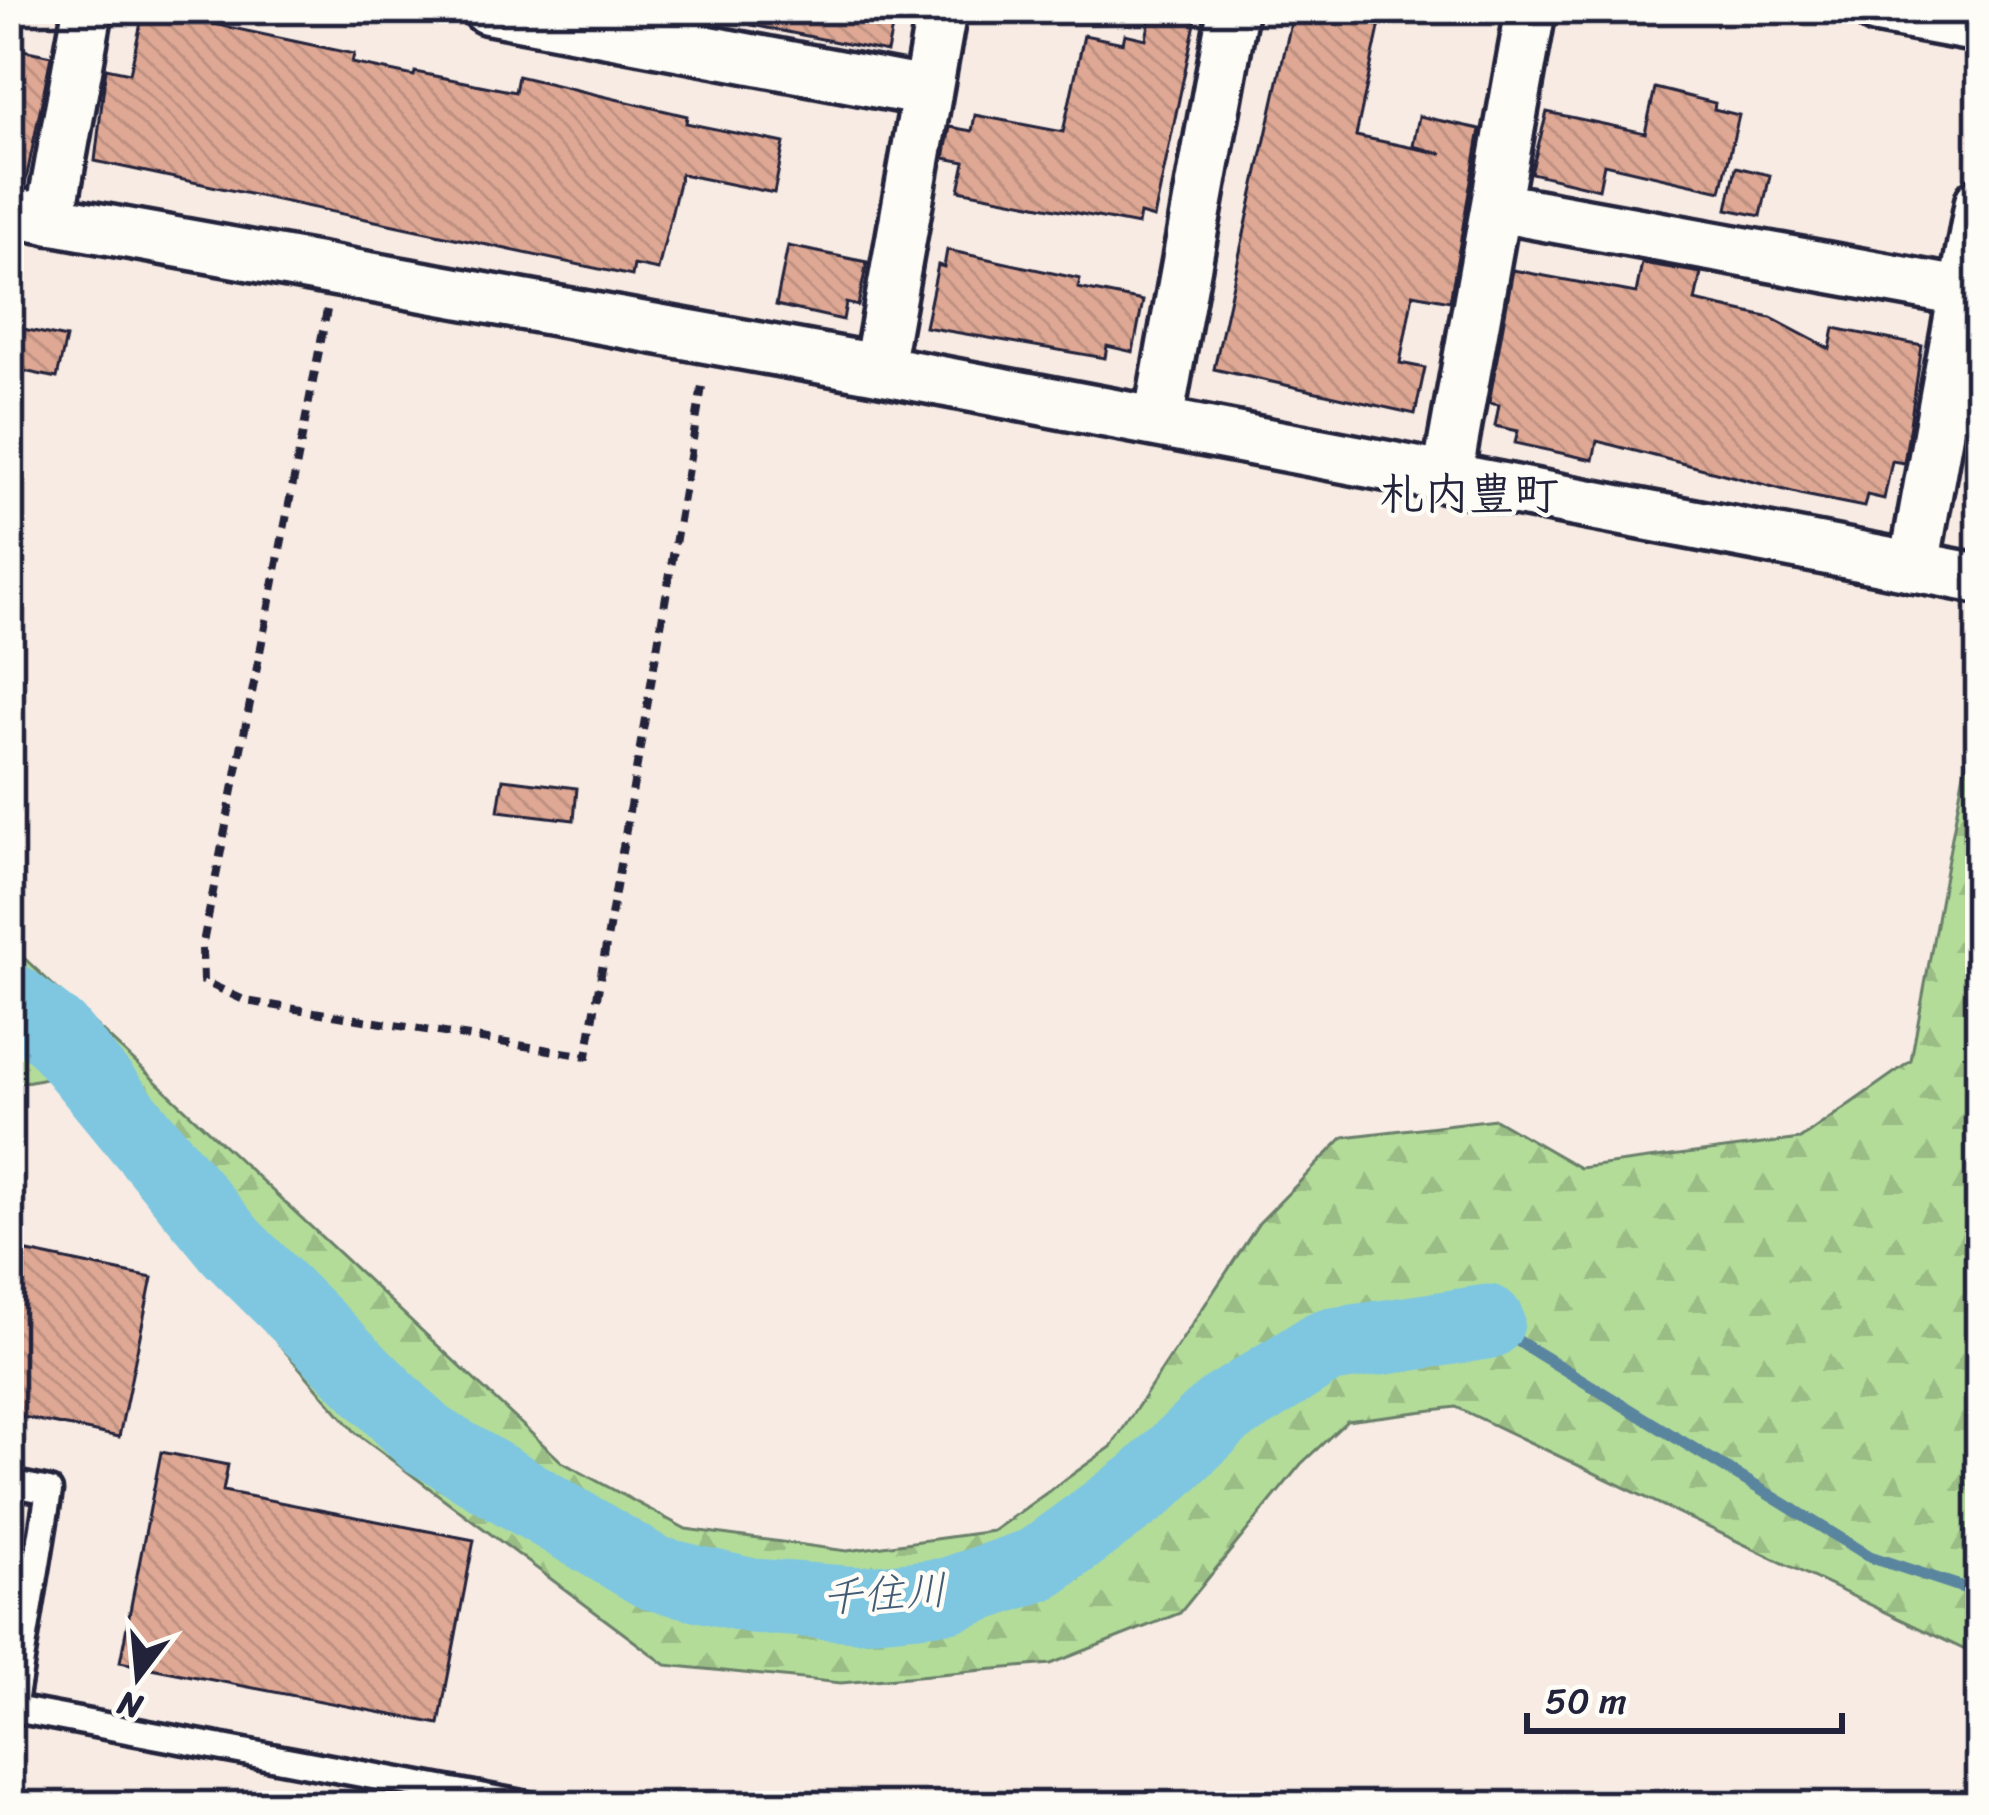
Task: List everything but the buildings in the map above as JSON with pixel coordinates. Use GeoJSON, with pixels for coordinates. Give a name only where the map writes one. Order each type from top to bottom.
{"type":"FeatureCollection","features":[{"type":"Feature","properties":{"kind":"street"},"geometry":{"type":"LineString","coordinates":[[88,9],[30,216],[878,369],[1980,578]]}},
{"type":"Feature","properties":{"kind":"street"},"geometry":{"type":"LineString","coordinates":[[878,369],[942,9]]}},
{"type":"Feature","properties":{"kind":"street"},"geometry":{"type":"LineString","coordinates":[[1158,422],[1233,9]]}},
{"type":"Feature","properties":{"kind":"street"},"geometry":{"type":"LineString","coordinates":[[1447,477],[1531,9]]}},
{"type":"Feature","properties":{"kind":"street"},"geometry":{"type":"LineString","coordinates":[[1877,9],[1980,28]]}},
{"type":"Feature","properties":{"kind":"street"},"geometry":{"type":"LineString","coordinates":[[495,10],[926,92]]}},
{"type":"Feature","properties":{"kind":"street"},"geometry":{"type":"LineString","coordinates":[[1914,566],[1964,378],[1962,292],[1980,202]]}},
{"type":"Feature","properties":{"kind":"street"},"geometry":{"type":"LineString","coordinates":[[1496,206],[1962,292]]}},
{"type":"Feature","properties":{"kind":"lane"},"geometry":{"type":"LineString","coordinates":[[9,1483],[49,1491],[11,1708],[533,1806]]}},
{"type":"Feature","properties":{"kind":"path"},"geometry":{"type":"LineString","coordinates":[[335,271],[202,948],[203,981],[247,1001],[587,1056],[711,338]]}},
{"type":"Feature","properties":{"kind":"green space"},"geometry":{"type":"Polygon","coordinates":[[[1980,684],[1980,1657],[1456,1407],[1347,1421],[1301,1464],[1180,1613],[1051,1664],[841,1683],[666,1665],[357,1434],[47,1078],[9,1085],[9,944],[562,1462],[686,1529],[847,1551],[993,1531],[1111,1447],[1259,1223],[1344,1137],[1495,1119],[1580,1168],[1800,1139],[1911,1061],[1980,684]]]}},
{"type":"Feature","properties":{"kind":"waterway","name":"千住川"},"geometry":{"type":"LineString","coordinates":[[9,999],[55,1033],[232,1247],[425,1438],[653,1573],[752,1596],[858,1604],[948,1595],[1038,1564],[1144,1486],[1223,1411],[1326,1346],[1487,1322]]}},
{"type":"Feature","properties":{"kind":"waterway","name":"千住川"},"geometry":{"type":"LineString","coordinates":[[1487,1322],[1871,1557],[1980,1593]]}},
{"type":"Feature","properties":{"kind":"district","name":"札内豊町"},"geometry":{"type":"Point","coordinates":[1469,494]}}]}
